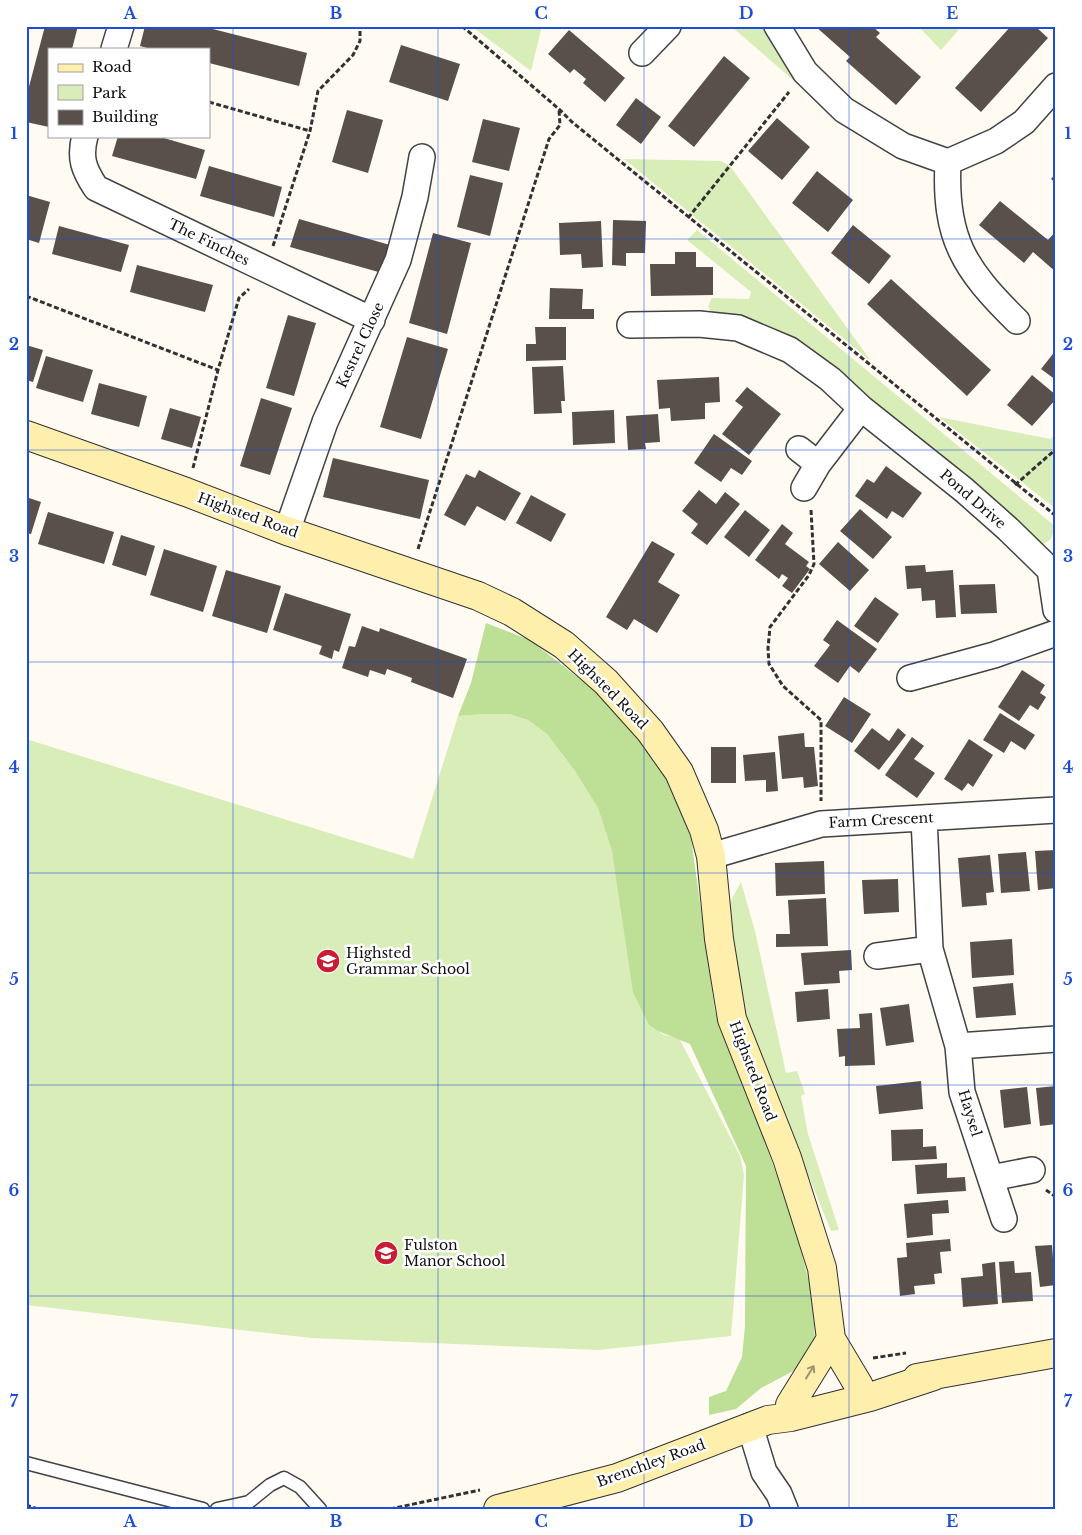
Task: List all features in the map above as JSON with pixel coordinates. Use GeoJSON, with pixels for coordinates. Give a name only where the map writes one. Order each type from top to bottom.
{"type":"FeatureCollection","features":[{"type":"Feature","properties":{"kind":"street"},"geometry":{"type":"LineString","coordinates":[[114,48],[121,26]]}},
{"type":"Feature","properties":{"kind":"street"},"geometry":{"type":"LineString","coordinates":[[642,52],[668,26]]}},
{"type":"Feature","properties":{"kind":"street"},"geometry":{"type":"LineString","coordinates":[[777,26],[806,72],[844,110],[903,146],[948,162],[996,141],[1024,122],[1056,86]]}},
{"type":"Feature","properties":{"kind":"street","name":"The Finches"},"geometry":{"type":"LineString","coordinates":[[86,138],[82,154],[86,173],[96,188],[372,320]]}},
{"type":"Feature","properties":{"kind":"street","name":"Kestrel Close"},"geometry":{"type":"LineString","coordinates":[[287,531],[325,422],[398,260],[416,197],[422,157]]}},
{"type":"Feature","properties":{"kind":"street"},"geometry":{"type":"LineString","coordinates":[[948,162],[946,190],[948,212],[956,239],[967,264],[994,299],[1017,321]]}},
{"type":"Feature","properties":{"kind":"street","name":"Pond Drive"},"geometry":{"type":"LineString","coordinates":[[630,325],[699,324],[738,328],[790,350],[830,379],[862,408],[964,490],[1050,570],[1056,610]]}},
{"type":"Feature","properties":{"kind":"street"},"geometry":{"type":"LineString","coordinates":[[804,488],[818,464],[862,408]]}},
{"type":"Feature","properties":{"kind":"street","name":"Highsted Road"},"geometry":{"type":"LineString","coordinates":[[26,435],[186,492],[287,531],[478,596],[512,612],[564,645],[606,682],[650,731],[679,772],[704,830],[711,856],[719,939],[732,1019],[787,1158],[822,1268],[831,1339],[858,1395]]}},
{"type":"Feature","properties":{"kind":"street"},"geometry":{"type":"LineString","coordinates":[[799,449],[818,464]]}},
{"type":"Feature","properties":{"kind":"street"},"geometry":{"type":"LineString","coordinates":[[910,678],[994,655],[1056,633]]}},
{"type":"Feature","properties":{"kind":"street","name":"Farm Crescent"},"geometry":{"type":"LineString","coordinates":[[711,856],[821,824],[1056,810]]}},
{"type":"Feature","properties":{"kind":"street","name":"Haysel"},"geometry":{"type":"LineString","coordinates":[[924,818],[930,949],[958,1046],[962,1092],[1004,1219]]}},
{"type":"Feature","properties":{"kind":"street"},"geometry":{"type":"LineString","coordinates":[[877,956],[930,949]]}},
{"type":"Feature","properties":{"kind":"street"},"geometry":{"type":"LineString","coordinates":[[958,1046],[1056,1039]]}},
{"type":"Feature","properties":{"kind":"street"},"geometry":{"type":"LineString","coordinates":[[991,1178],[1032,1170]]}},
{"type":"Feature","properties":{"kind":"street"},"geometry":{"type":"LineString","coordinates":[[785,1509],[779,1494],[764,1472],[769,1417],[831,1339]]}},
{"type":"Feature","properties":{"kind":"street","name":"Brenchley Road"},"geometry":{"type":"LineString","coordinates":[[501,1508],[617,1478],[769,1417],[791,1417],[858,1395],[934,1376],[1056,1353]]}},
{"type":"Feature","properties":{"kind":"lane"},"geometry":{"type":"LineString","coordinates":[[26,1464],[203,1509]]}},
{"type":"Feature","properties":{"kind":"lane"},"geometry":{"type":"LineString","coordinates":[[217,1509],[249,1502],[270,1485],[284,1478],[300,1487],[320,1509]]}},
{"type":"Feature","properties":{"kind":"path"},"geometry":{"type":"LineString","coordinates":[[186,492],[239,298],[258,281],[266,270],[310,131],[318,91],[353,55],[360,41],[360,26]]}},
{"type":"Feature","properties":{"kind":"path"},"geometry":{"type":"LineString","coordinates":[[462,26],[572,122],[688,218],[1015,485],[1056,516]]}},
{"type":"Feature","properties":{"kind":"path"},"geometry":{"type":"LineString","coordinates":[[688,218],[806,72]]}},
{"type":"Feature","properties":{"kind":"path"},"geometry":{"type":"LineString","coordinates":[[210,102],[310,131]]}},
{"type":"Feature","properties":{"kind":"path"},"geometry":{"type":"LineString","coordinates":[[410,573],[549,139],[560,125],[559,109]]}},
{"type":"Feature","properties":{"kind":"path"},"geometry":{"type":"LineString","coordinates":[[26,296],[218,370]]}},
{"type":"Feature","properties":{"kind":"path"},"geometry":{"type":"LineString","coordinates":[[1015,485],[1056,449]]}},
{"type":"Feature","properties":{"kind":"path"},"geometry":{"type":"LineString","coordinates":[[804,488],[810,502],[814,564],[805,581],[770,627],[768,648],[770,664],[783,686],[821,720],[821,824]]}},
{"type":"Feature","properties":{"kind":"path"},"geometry":{"type":"LineString","coordinates":[[26,1505],[38,1509]]}},
{"type":"Feature","properties":{"kind":"green space"},"geometry":{"type":"Polygon","coordinates":[[[471,26],[542,26],[531,71],[471,26]]]}},
{"type":"Feature","properties":{"kind":"green space"},"geometry":{"type":"Polygon","coordinates":[[[731,26],[762,26],[801,87],[731,26]]]}},
{"type":"Feature","properties":{"kind":"green space"},"geometry":{"type":"Polygon","coordinates":[[[918,26],[962,26],[941,50],[918,26]]]}},
{"type":"Feature","properties":{"kind":"green space"},"geometry":{"type":"Polygon","coordinates":[[[624,159],[721,161],[730,166],[871,361],[624,159]]]}},
{"type":"Feature","properties":{"kind":"green space"},"geometry":{"type":"Polygon","coordinates":[[[697,230],[1056,527],[1050,540],[1043,544],[877,406],[788,335],[753,319],[711,312],[708,306],[712,298],[749,299],[751,292],[687,240],[697,230]]]}},
{"type":"Feature","properties":{"kind":"green space"},"geometry":{"type":"Polygon","coordinates":[[[939,417],[1050,439],[1056,434],[1056,509],[939,417]]]}},
{"type":"Feature","properties":{"kind":"green space"},"geometry":{"type":"Polygon","coordinates":[[[486,623],[530,640],[594,690],[644,742],[669,784],[691,838],[715,1012],[753,1108],[794,1224],[812,1293],[816,1355],[801,1367],[761,1388],[736,1409],[709,1415],[709,1397],[726,1391],[742,1357],[745,1326],[746,1166],[690,1044],[658,1031],[649,1025],[633,992],[612,851],[598,808],[575,771],[547,734],[528,720],[509,714],[458,716],[471,683],[486,623]]]}},
{"type":"Feature","properties":{"kind":"green space"},"geometry":{"type":"Polygon","coordinates":[[[509,714],[528,720],[547,734],[575,771],[598,808],[612,851],[649,1025],[664,1035],[679,1038],[740,1156],[744,1175],[731,1336],[598,1350],[311,1338],[26,1305],[26,739],[413,859],[458,716],[509,714]]]}},
{"type":"Feature","properties":{"kind":"green space"},"geometry":{"type":"Polygon","coordinates":[[[741,882],[755,931],[786,1073],[797,1071],[805,1094],[801,1096],[808,1134],[839,1230],[831,1231],[744,1017],[728,921],[731,900],[741,882]]]}},
{"type":"Feature","properties":{"kind":"building"},"geometry":{"type":"Polygon","coordinates":[[[45,26],[78,26],[72,48],[48,48],[48,127],[26,122],[26,98],[45,26]]]}},
{"type":"Feature","properties":{"kind":"building"},"geometry":{"type":"Polygon","coordinates":[[[145,26],[201,26],[307,53],[299,86],[210,63],[210,48],[147,48],[140,46],[145,26]]]}},
{"type":"Feature","properties":{"kind":"building"},"geometry":{"type":"Polygon","coordinates":[[[815,26],[872,26],[880,33],[876,37],[921,77],[896,105],[846,61],[850,57],[815,26]]]}},
{"type":"Feature","properties":{"kind":"building"},"geometry":{"type":"Polygon","coordinates":[[[1011,26],[1035,26],[1048,38],[981,112],[955,88],[1011,26]]]}},
{"type":"Feature","properties":{"kind":"building"},"geometry":{"type":"Polygon","coordinates":[[[569,30],[625,78],[605,102],[583,83],[586,79],[574,69],[570,73],[548,54],[569,30]]]}},
{"type":"Feature","properties":{"kind":"building"},"geometry":{"type":"Polygon","coordinates":[[[401,45],[460,64],[448,101],[389,82],[401,45]]]}},
{"type":"Feature","properties":{"kind":"building"},"geometry":{"type":"Polygon","coordinates":[[[724,56],[750,78],[694,147],[668,126],[724,56]]]}},
{"type":"Feature","properties":{"kind":"building"},"geometry":{"type":"Polygon","coordinates":[[[636,98],[661,117],[641,144],[616,125],[636,98]]]}},
{"type":"Feature","properties":{"kind":"building"},"geometry":{"type":"Polygon","coordinates":[[[347,110],[383,120],[368,173],[332,162],[347,110]]]}},
{"type":"Feature","properties":{"kind":"building"},"geometry":{"type":"Polygon","coordinates":[[[777,118],[810,147],[782,180],[748,151],[777,118]]]}},
{"type":"Feature","properties":{"kind":"building"},"geometry":{"type":"Polygon","coordinates":[[[483,119],[520,128],[509,171],[472,162],[483,119]]]}},
{"type":"Feature","properties":{"kind":"building"},"geometry":{"type":"Polygon","coordinates":[[[117,138],[164,138],[205,150],[196,179],[112,156],[117,138]]]}},
{"type":"Feature","properties":{"kind":"building"},"geometry":{"type":"Polygon","coordinates":[[[209,166],[282,187],[274,217],[200,196],[209,166]]]}},
{"type":"Feature","properties":{"kind":"building"},"geometry":{"type":"Polygon","coordinates":[[[817,171],[853,200],[828,232],[792,203],[817,171]]]}},
{"type":"Feature","properties":{"kind":"building"},"geometry":{"type":"Polygon","coordinates":[[[1056,173],[1056,183],[1051,179],[1056,173]]]}},
{"type":"Feature","properties":{"kind":"building"},"geometry":{"type":"Polygon","coordinates":[[[470,175],[503,183],[490,236],[457,227],[470,175]]]}},
{"type":"Feature","properties":{"kind":"building"},"geometry":{"type":"Polygon","coordinates":[[[26,195],[50,202],[39,243],[26,239],[26,195]]]}},
{"type":"Feature","properties":{"kind":"building"},"geometry":{"type":"Polygon","coordinates":[[[1000,201],[1048,240],[1056,231],[1056,272],[1033,252],[1024,263],[979,225],[1000,201]]]}},
{"type":"Feature","properties":{"kind":"building"},"geometry":{"type":"Polygon","coordinates":[[[299,219],[390,245],[382,273],[290,247],[299,219]]]}},
{"type":"Feature","properties":{"kind":"building"},"geometry":{"type":"Polygon","coordinates":[[[613,220],[646,221],[645,253],[626,253],[626,266],[612,265],[613,220]]]}},
{"type":"Feature","properties":{"kind":"building"},"geometry":{"type":"Polygon","coordinates":[[[601,221],[603,267],[582,268],[581,254],[560,255],[559,223],[601,221]]]}},
{"type":"Feature","properties":{"kind":"building"},"geometry":{"type":"Polygon","coordinates":[[[853,225],[891,256],[869,284],[831,253],[853,225]]]}},
{"type":"Feature","properties":{"kind":"building"},"geometry":{"type":"Polygon","coordinates":[[[59,226],[129,245],[121,272],[52,254],[59,226]]]}},
{"type":"Feature","properties":{"kind":"building"},"geometry":{"type":"Polygon","coordinates":[[[433,233],[471,243],[447,334],[409,323],[433,233]]]}},
{"type":"Feature","properties":{"kind":"building"},"geometry":{"type":"Polygon","coordinates":[[[675,252],[696,252],[696,267],[713,267],[713,295],[651,296],[650,264],[675,264],[675,252]]]}},
{"type":"Feature","properties":{"kind":"building"},"geometry":{"type":"Polygon","coordinates":[[[137,265],[213,285],[205,312],[130,292],[137,265]]]}},
{"type":"Feature","properties":{"kind":"building"},"geometry":{"type":"Polygon","coordinates":[[[891,279],[991,370],[967,396],[867,304],[891,279]]]}},
{"type":"Feature","properties":{"kind":"building"},"geometry":{"type":"Polygon","coordinates":[[[550,288],[583,289],[582,309],[594,309],[594,319],[549,319],[550,288]]]}},
{"type":"Feature","properties":{"kind":"building"},"geometry":{"type":"Polygon","coordinates":[[[288,315],[316,323],[294,396],[266,388],[288,315]]]}},
{"type":"Feature","properties":{"kind":"building"},"geometry":{"type":"Polygon","coordinates":[[[535,327],[566,327],[566,360],[526,361],[526,344],[536,344],[535,327]]]}},
{"type":"Feature","properties":{"kind":"building"},"geometry":{"type":"Polygon","coordinates":[[[407,337],[448,349],[421,439],[380,427],[407,337]]]}},
{"type":"Feature","properties":{"kind":"building"},"geometry":{"type":"Polygon","coordinates":[[[26,345],[43,350],[33,382],[26,380],[26,345]]]}},
{"type":"Feature","properties":{"kind":"building"},"geometry":{"type":"Polygon","coordinates":[[[1056,350],[1056,380],[1041,369],[1056,350]]]}},
{"type":"Feature","properties":{"kind":"building"},"geometry":{"type":"Polygon","coordinates":[[[46,356],[93,370],[83,402],[36,388],[46,356]]]}},
{"type":"Feature","properties":{"kind":"building"},"geometry":{"type":"Polygon","coordinates":[[[563,366],[565,401],[561,401],[562,413],[534,414],[532,367],[563,366]]]}},
{"type":"Feature","properties":{"kind":"building"},"geometry":{"type":"Polygon","coordinates":[[[1032,375],[1056,395],[1056,399],[1032,426],[1007,405],[1032,375]]]}},
{"type":"Feature","properties":{"kind":"building"},"geometry":{"type":"Polygon","coordinates":[[[719,377],[720,402],[705,403],[705,419],[671,421],[670,408],[659,409],[657,380],[719,377]]]}},
{"type":"Feature","properties":{"kind":"building"},"geometry":{"type":"Polygon","coordinates":[[[99,383],[147,396],[139,427],[91,414],[99,383]]]}},
{"type":"Feature","properties":{"kind":"building"},"geometry":{"type":"Polygon","coordinates":[[[747,387],[781,414],[749,455],[722,434],[743,407],[735,401],[747,387]]]}},
{"type":"Feature","properties":{"kind":"building"},"geometry":{"type":"Polygon","coordinates":[[[261,398],[292,408],[270,475],[240,466],[261,398]]]}},
{"type":"Feature","properties":{"kind":"building"},"geometry":{"type":"Polygon","coordinates":[[[170,408],[201,417],[192,448],[161,439],[170,408]]]}},
{"type":"Feature","properties":{"kind":"building"},"geometry":{"type":"Polygon","coordinates":[[[614,410],[615,443],[573,445],[572,412],[614,410]]]}},
{"type":"Feature","properties":{"kind":"building"},"geometry":{"type":"Polygon","coordinates":[[[658,414],[660,442],[645,443],[646,449],[628,450],[626,416],[658,414]]]}},
{"type":"Feature","properties":{"kind":"building"},"geometry":{"type":"Polygon","coordinates":[[[714,434],[752,461],[742,475],[731,468],[721,482],[694,463],[714,434]]]}},
{"type":"Feature","properties":{"kind":"building"},"geometry":{"type":"Polygon","coordinates":[[[333,458],[429,480],[420,519],[323,497],[333,458]]]}},
{"type":"Feature","properties":{"kind":"building"},"geometry":{"type":"Polygon","coordinates":[[[886,466],[922,493],[903,518],[892,511],[887,519],[855,496],[867,479],[874,483],[886,466]]]}},
{"type":"Feature","properties":{"kind":"building"},"geometry":{"type":"Polygon","coordinates":[[[479,470],[521,493],[505,521],[477,506],[465,526],[444,515],[466,474],[475,478],[479,470]]]}},
{"type":"Feature","properties":{"kind":"building"},"geometry":{"type":"Polygon","coordinates":[[[699,490],[716,504],[725,492],[740,504],[707,545],[691,533],[698,524],[682,511],[699,490]]]}},
{"type":"Feature","properties":{"kind":"building"},"geometry":{"type":"Polygon","coordinates":[[[531,495],[566,514],[551,542],[516,523],[531,495]]]}},
{"type":"Feature","properties":{"kind":"building"},"geometry":{"type":"Polygon","coordinates":[[[26,497],[41,502],[31,534],[26,533],[26,497]]]}},
{"type":"Feature","properties":{"kind":"building"},"geometry":{"type":"Polygon","coordinates":[[[860,509],[892,537],[873,559],[840,531],[860,509]]]}},
{"type":"Feature","properties":{"kind":"building"},"geometry":{"type":"Polygon","coordinates":[[[745,510],[770,530],[749,557],[724,537],[745,510]]]}},
{"type":"Feature","properties":{"kind":"building"},"geometry":{"type":"Polygon","coordinates":[[[48,512],[114,532],[104,564],[38,544],[48,512]]]}},
{"type":"Feature","properties":{"kind":"building"},"geometry":{"type":"Polygon","coordinates":[[[782,524],[793,533],[785,544],[809,562],[806,566],[810,569],[792,593],[782,586],[788,578],[782,574],[779,579],[755,560],[782,524]]]}},
{"type":"Feature","properties":{"kind":"building"},"geometry":{"type":"Polygon","coordinates":[[[121,535],[155,546],[146,576],[112,565],[121,535]]]}},
{"type":"Feature","properties":{"kind":"building"},"geometry":{"type":"Polygon","coordinates":[[[652,541],[675,554],[658,582],[680,595],[657,633],[634,619],[627,630],[606,617],[652,541]]]}},
{"type":"Feature","properties":{"kind":"building"},"geometry":{"type":"Polygon","coordinates":[[[838,542],[869,570],[850,591],[819,564],[838,542]]]}},
{"type":"Feature","properties":{"kind":"building"},"geometry":{"type":"Polygon","coordinates":[[[164,549],[217,566],[203,612],[150,595],[164,549]]]}},
{"type":"Feature","properties":{"kind":"building"},"geometry":{"type":"Polygon","coordinates":[[[925,565],[926,572],[953,570],[956,617],[936,618],[935,600],[922,601],[921,588],[907,589],[905,566],[925,565]]]}},
{"type":"Feature","properties":{"kind":"building"},"geometry":{"type":"Polygon","coordinates":[[[226,570],[281,586],[267,633],[212,616],[226,570]]]}},
{"type":"Feature","properties":{"kind":"building"},"geometry":{"type":"Polygon","coordinates":[[[995,584],[997,613],[961,614],[959,585],[995,584]]]}},
{"type":"Feature","properties":{"kind":"building"},"geometry":{"type":"Polygon","coordinates":[[[285,593],[351,614],[339,652],[334,650],[332,659],[319,654],[322,646],[273,630],[285,593]]]}},
{"type":"Feature","properties":{"kind":"building"},"geometry":{"type":"Polygon","coordinates":[[[875,597],[899,614],[878,643],[854,626],[875,597]]]}},
{"type":"Feature","properties":{"kind":"building"},"geometry":{"type":"Polygon","coordinates":[[[837,620],[877,649],[859,673],[850,666],[838,683],[814,666],[830,645],[823,640],[837,620]]]}},
{"type":"Feature","properties":{"kind":"building"},"geometry":{"type":"Polygon","coordinates":[[[362,626],[379,632],[380,628],[467,659],[453,698],[411,682],[412,678],[387,669],[385,675],[370,670],[368,677],[342,668],[349,646],[355,647],[362,626]]]}},
{"type":"Feature","properties":{"kind":"building"},"geometry":{"type":"Polygon","coordinates":[[[1022,670],[1045,685],[1040,693],[1046,697],[1038,710],[1030,705],[1019,721],[998,707],[1022,670]]]}},
{"type":"Feature","properties":{"kind":"building"},"geometry":{"type":"Polygon","coordinates":[[[844,697],[871,714],[852,743],[825,726],[844,697]]]}},
{"type":"Feature","properties":{"kind":"building"},"geometry":{"type":"Polygon","coordinates":[[[1000,713],[1035,735],[1025,750],[1011,741],[1004,753],[983,740],[1000,713]]]}},
{"type":"Feature","properties":{"kind":"building"},"geometry":{"type":"Polygon","coordinates":[[[872,728],[889,741],[898,728],[906,735],[879,770],[854,751],[872,728]]]}},
{"type":"Feature","properties":{"kind":"building"},"geometry":{"type":"Polygon","coordinates":[[[804,733],[805,747],[814,747],[818,786],[804,788],[803,777],[782,779],[778,736],[804,733]]]}},
{"type":"Feature","properties":{"kind":"building"},"geometry":{"type":"Polygon","coordinates":[[[912,737],[924,746],[914,759],[935,773],[917,798],[885,775],[912,737]]]}},
{"type":"Feature","properties":{"kind":"building"},"geometry":{"type":"Polygon","coordinates":[[[969,739],[993,755],[973,787],[968,783],[962,791],[944,779],[969,739]]]}},
{"type":"Feature","properties":{"kind":"building"},"geometry":{"type":"Polygon","coordinates":[[[711,747],[736,747],[736,783],[711,783],[711,747]]]}},
{"type":"Feature","properties":{"kind":"building"},"geometry":{"type":"Polygon","coordinates":[[[775,752],[778,791],[766,792],[766,780],[745,781],[743,755],[775,752]]]}},
{"type":"Feature","properties":{"kind":"building"},"geometry":{"type":"Polygon","coordinates":[[[1056,850],[1056,888],[1038,890],[1035,851],[1056,850]]]}},
{"type":"Feature","properties":{"kind":"building"},"geometry":{"type":"Polygon","coordinates":[[[1026,852],[1030,891],[1001,893],[998,854],[1026,852]]]}},
{"type":"Feature","properties":{"kind":"building"},"geometry":{"type":"Polygon","coordinates":[[[990,855],[994,892],[986,893],[987,905],[962,907],[958,858],[990,855]]]}},
{"type":"Feature","properties":{"kind":"building"},"geometry":{"type":"Polygon","coordinates":[[[824,861],[825,894],[776,896],[775,863],[824,861]]]}},
{"type":"Feature","properties":{"kind":"building"},"geometry":{"type":"Polygon","coordinates":[[[898,879],[899,912],[864,914],[862,880],[898,879]]]}},
{"type":"Feature","properties":{"kind":"building"},"geometry":{"type":"Polygon","coordinates":[[[826,898],[828,946],[776,947],[776,934],[790,934],[788,900],[826,898]]]}},
{"type":"Feature","properties":{"kind":"building"},"geometry":{"type":"Polygon","coordinates":[[[1012,939],[1014,975],[972,978],[970,942],[1012,939]]]}},
{"type":"Feature","properties":{"kind":"building"},"geometry":{"type":"Polygon","coordinates":[[[851,950],[852,970],[839,971],[840,983],[804,985],[801,953],[851,950]]]}},
{"type":"Feature","properties":{"kind":"building"},"geometry":{"type":"Polygon","coordinates":[[[1013,983],[1016,1015],[976,1018],[973,987],[1013,983]]]}},
{"type":"Feature","properties":{"kind":"building"},"geometry":{"type":"Polygon","coordinates":[[[828,989],[830,1019],[797,1022],[795,992],[828,989]]]}},
{"type":"Feature","properties":{"kind":"building"},"geometry":{"type":"Polygon","coordinates":[[[909,1004],[914,1042],[886,1046],[880,1008],[909,1004]]]}},
{"type":"Feature","properties":{"kind":"building"},"geometry":{"type":"Polygon","coordinates":[[[872,1013],[875,1065],[845,1066],[845,1056],[839,1057],[837,1029],[860,1028],[859,1014],[872,1013]]]}},
{"type":"Feature","properties":{"kind":"building"},"geometry":{"type":"Polygon","coordinates":[[[921,1081],[923,1109],[879,1114],[876,1086],[921,1081]]]}},
{"type":"Feature","properties":{"kind":"building"},"geometry":{"type":"Polygon","coordinates":[[[1056,1086],[1056,1124],[1040,1126],[1036,1088],[1056,1086]]]}},
{"type":"Feature","properties":{"kind":"building"},"geometry":{"type":"Polygon","coordinates":[[[1027,1087],[1031,1124],[1004,1128],[1000,1090],[1027,1087]]]}},
{"type":"Feature","properties":{"kind":"building"},"geometry":{"type":"Polygon","coordinates":[[[923,1129],[923,1147],[936,1146],[937,1159],[892,1161],[891,1130],[923,1129]]]}},
{"type":"Feature","properties":{"kind":"building"},"geometry":{"type":"Polygon","coordinates":[[[947,1163],[947,1178],[965,1177],[966,1191],[917,1194],[915,1165],[947,1163]]]}},
{"type":"Feature","properties":{"kind":"building"},"geometry":{"type":"Polygon","coordinates":[[[948,1200],[949,1213],[932,1214],[933,1235],[907,1238],[904,1204],[948,1200]]]}},
{"type":"Feature","properties":{"kind":"building"},"geometry":{"type":"Polygon","coordinates":[[[950,1239],[951,1251],[940,1252],[942,1273],[934,1274],[935,1284],[914,1286],[915,1294],[900,1296],[897,1258],[907,1257],[906,1243],[950,1239]]]}},
{"type":"Feature","properties":{"kind":"building"},"geometry":{"type":"Polygon","coordinates":[[[1052,1245],[1053,1258],[1056,1257],[1056,1285],[1040,1287],[1035,1246],[1052,1245]]]}},
{"type":"Feature","properties":{"kind":"building"},"geometry":{"type":"Polygon","coordinates":[[[1014,1261],[1015,1273],[1031,1272],[1033,1301],[1002,1303],[999,1262],[1014,1261]]]}},
{"type":"Feature","properties":{"kind":"building"},"geometry":{"type":"Polygon","coordinates":[[[995,1262],[998,1304],[963,1307],[961,1278],[983,1276],[982,1264],[995,1262]]]}},
{"type":"Feature","properties":{"kind":"place","name":"Highsted Grammar School"},"geometry":{"type":"Point","coordinates":[328,961]}},
{"type":"Feature","properties":{"kind":"place","name":"Fulston Manor School"},"geometry":{"type":"Point","coordinates":[386,1253]}}]}
